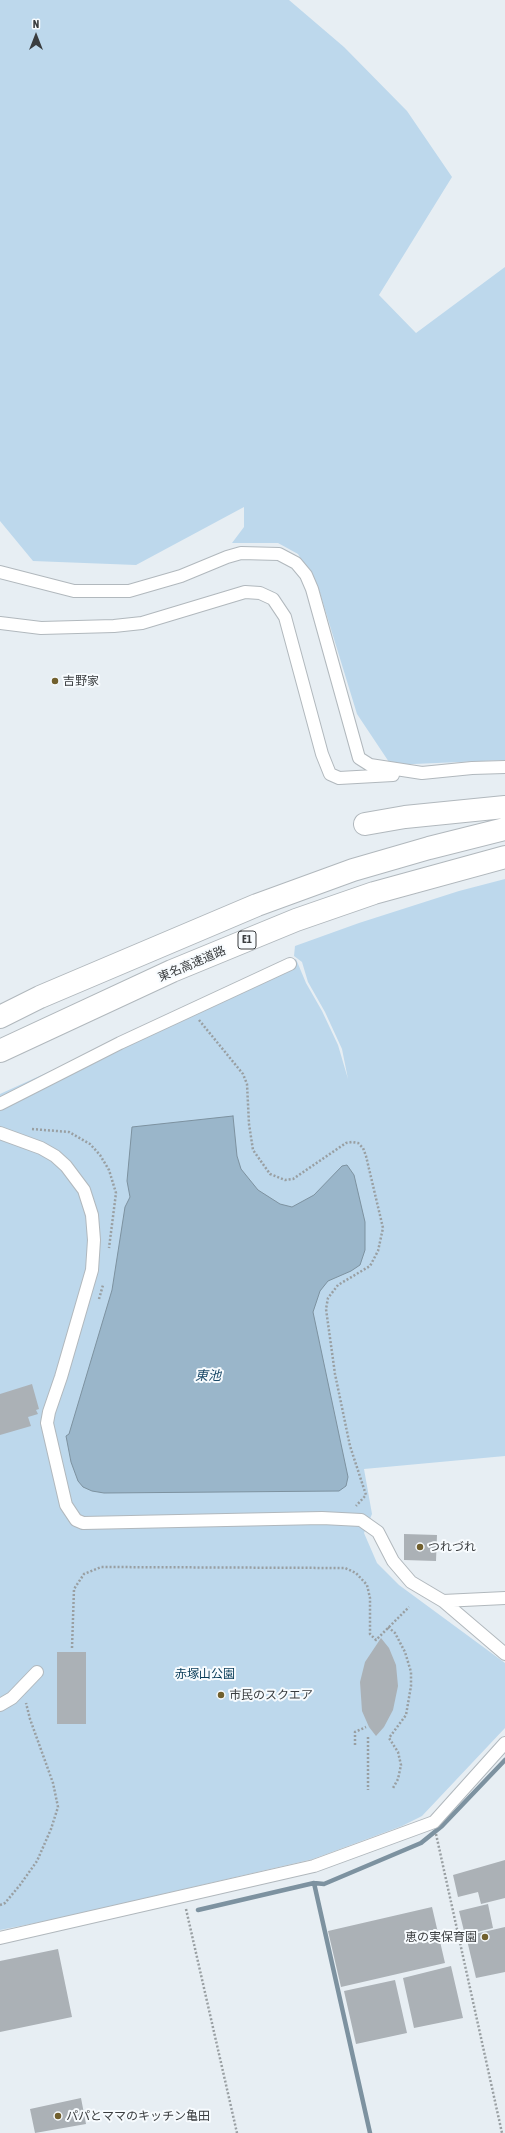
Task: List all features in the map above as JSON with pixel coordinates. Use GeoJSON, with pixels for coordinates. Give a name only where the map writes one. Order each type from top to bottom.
{"type":"FeatureCollection","features":[{"type":"Feature","properties":{"kind":"highway"},"geometry":{"type":"LineString","coordinates":[[365,824],[404,817],[505,807]]}},
{"type":"Feature","properties":{"kind":"highway","name":"E1"},"geometry":{"type":"LineString","coordinates":[[0,1017],[40,997],[257,905],[353,870],[430,848],[505,830]]}},
{"type":"Feature","properties":{"kind":"highway","name":"東名高速道路"},"geometry":{"type":"LineString","coordinates":[[0,1051],[172,971],[296,920],[374,893],[505,857]]}},
{"type":"Feature","properties":{"kind":"street"},"geometry":{"type":"LineString","coordinates":[[0,572],[74,591],[129,591],[181,576],[227,557],[241,553],[279,554],[296,562],[306,575],[312,589],[359,758],[370,765],[377,767],[422,773]]}},
{"type":"Feature","properties":{"kind":"street"},"geometry":{"type":"LineString","coordinates":[[0,622],[41,628],[114,626],[149,621],[245,592],[260,593],[273,598],[285,617],[322,754],[330,774],[340,778],[505,767]]}},
{"type":"Feature","properties":{"kind":"street"},"geometry":{"type":"LineString","coordinates":[[0,1104],[120,1043],[290,964]]}},
{"type":"Feature","properties":{"kind":"street"},"geometry":{"type":"LineString","coordinates":[[0,1133],[41,1148],[55,1156],[66,1166],[84,1190],[92,1215],[94,1240],[92,1270],[47,1423],[66,1505],[76,1520],[83,1523],[322,1518],[361,1520],[378,1532],[393,1562],[411,1582],[443,1601],[505,1654]]}},
{"type":"Feature","properties":{"kind":"street"},"geometry":{"type":"LineString","coordinates":[[443,1601],[505,1598]]}},
{"type":"Feature","properties":{"kind":"street"},"geometry":{"type":"LineString","coordinates":[[0,1705],[12,1698],[37,1672]]}},
{"type":"Feature","properties":{"kind":"street"},"geometry":{"type":"LineString","coordinates":[[0,1938],[314,1866],[434,1822],[505,1743]]}},
{"type":"Feature","properties":{"kind":"path"},"geometry":{"type":"LineString","coordinates":[[191,1010],[244,1074],[247,1084],[250,1139],[253,1150],[270,1174],[285,1180],[293,1179],[346,1143],[358,1143],[363,1148],[383,1228],[378,1251],[370,1266],[338,1285],[328,1298],[326,1309],[335,1374],[350,1446],[366,1495],[363,1501],[352,1509]]}},
{"type":"Feature","properties":{"kind":"path"},"geometry":{"type":"LineString","coordinates":[[30,1128],[69,1132],[90,1144],[100,1155],[111,1176],[116,1193],[108,1250]]}},
{"type":"Feature","properties":{"kind":"path"},"geometry":{"type":"LineString","coordinates":[[98,1303],[104,1281]]}},
{"type":"Feature","properties":{"kind":"path"},"geometry":{"type":"LineString","coordinates":[[72,1648],[74,1589],[84,1574],[96,1568],[105,1566],[345,1568],[359,1575],[369,1590],[370,1634],[376,1640],[409,1607]]}},
{"type":"Feature","properties":{"kind":"path"},"geometry":{"type":"LineString","coordinates":[[388,1627],[394,1633],[405,1652],[410,1672],[411,1686],[406,1715],[388,1738],[398,1752],[401,1765],[398,1779],[393,1788]]}},
{"type":"Feature","properties":{"kind":"path"},"geometry":{"type":"LineString","coordinates":[[0,1905],[4,1903],[20,1886],[36,1861],[51,1828],[58,1807],[53,1783],[30,1719],[23,1686]]}},
{"type":"Feature","properties":{"kind":"path"},"geometry":{"type":"LineString","coordinates":[[356,1746],[356,1732],[366,1727]]}},
{"type":"Feature","properties":{"kind":"path"},"geometry":{"type":"LineString","coordinates":[[368,1738],[368,1790]]}},
{"type":"Feature","properties":{"kind":"path"},"geometry":{"type":"LineString","coordinates":[[434,1822],[502,2133]]}},
{"type":"Feature","properties":{"kind":"path"},"geometry":{"type":"LineString","coordinates":[[184,1897],[237,2133]]}},
{"type":"Feature","properties":{"kind":"green space"},"geometry":{"type":"Polygon","coordinates":[[[0,0],[289,0],[344,47],[407,111],[452,177],[379,295],[416,333],[505,267],[505,760],[391,765],[357,714],[319,590],[298,554],[278,543],[232,543],[244,527],[244,507],[136,565],[33,561],[0,521],[0,0]]]}},
{"type":"Feature","properties":{"kind":"green space","name":"赤塚山公園"},"geometry":{"type":"Polygon","coordinates":[[[505,879],[505,1456],[364,1469],[372,1514],[364,1533],[377,1563],[399,1585],[505,1663],[505,1728],[422,1816],[402,1826],[313,1859],[56,1919],[0,1930],[0,1094],[296,959],[306,983],[322,1011],[338,1045],[348,1079],[342,1049],[325,1012],[308,982],[302,962],[294,956],[295,946],[359,923],[459,891],[505,879]]]}},
{"type":"Feature","properties":{"kind":"water","name":"東池"},"geometry":{"type":"Polygon","coordinates":[[[233,1116],[237,1156],[241,1169],[258,1190],[280,1204],[292,1207],[314,1195],[342,1166],[347,1165],[354,1175],[365,1222],[365,1250],[360,1265],[351,1271],[328,1281],[320,1291],[313,1312],[348,1477],[346,1486],[339,1491],[104,1493],[92,1491],[83,1487],[78,1481],[71,1462],[66,1436],[69,1434],[112,1290],[125,1207],[130,1197],[127,1181],[132,1127],[233,1116]]]}},
{"type":"Feature","properties":{"kind":"building"},"geometry":{"type":"Polygon","coordinates":[[[32,1384],[39,1409],[36,1410],[38,1414],[28,1417],[31,1426],[0,1435],[0,1394],[32,1384]]]}},
{"type":"Feature","properties":{"kind":"building"},"geometry":{"type":"Polygon","coordinates":[[[404,1534],[437,1535],[436,1561],[404,1560],[404,1534]]]}},
{"type":"Feature","properties":{"kind":"building"},"geometry":{"type":"Polygon","coordinates":[[[381,1638],[389,1648],[396,1665],[398,1686],[393,1710],[384,1727],[376,1736],[369,1727],[362,1711],[360,1682],[365,1662],[381,1638]]]}},
{"type":"Feature","properties":{"kind":"building"},"geometry":{"type":"Polygon","coordinates":[[[57,1652],[86,1652],[86,1724],[57,1724],[57,1652]]]}},
{"type":"Feature","properties":{"kind":"building"},"geometry":{"type":"Polygon","coordinates":[[[505,1860],[505,1898],[481,1904],[478,1892],[458,1897],[453,1875],[505,1860]]]}},
{"type":"Feature","properties":{"kind":"building"},"geometry":{"type":"Polygon","coordinates":[[[488,1904],[493,1928],[465,1935],[459,1911],[488,1904]]]}},
{"type":"Feature","properties":{"kind":"building"},"geometry":{"type":"Polygon","coordinates":[[[432,1907],[445,1963],[341,1987],[328,1931],[432,1907]]]}},
{"type":"Feature","properties":{"kind":"building"},"geometry":{"type":"Polygon","coordinates":[[[505,1927],[505,1972],[476,1978],[466,1936],[505,1927]]]}},
{"type":"Feature","properties":{"kind":"building"},"geometry":{"type":"Polygon","coordinates":[[[58,1949],[72,2017],[0,2032],[0,1961],[58,1949]]]}},
{"type":"Feature","properties":{"kind":"building"},"geometry":{"type":"Polygon","coordinates":[[[451,1966],[463,2018],[414,2028],[403,1978],[451,1966]]]}},
{"type":"Feature","properties":{"kind":"building"},"geometry":{"type":"Polygon","coordinates":[[[395,1980],[407,2033],[356,2044],[344,1991],[395,1980]]]}},
{"type":"Feature","properties":{"kind":"building","name":"パパとママのキッチン亀田"},"geometry":{"type":"Polygon","coordinates":[[[81,2098],[86,2124],[35,2133],[30,2109],[81,2098]]]}},
{"type":"Feature","properties":{"kind":"waterway"},"geometry":{"type":"LineString","coordinates":[[198,1910],[314,1883],[324,1884],[421,1843],[442,1826],[505,1760]]}},
{"type":"Feature","properties":{"kind":"waterway"},"geometry":{"type":"LineString","coordinates":[[314,1883],[370,2133]]}},
{"type":"Feature","properties":{"kind":"place","name":"吉野家"},"geometry":{"type":"Point","coordinates":[55,681]}},
{"type":"Feature","properties":{"kind":"place","name":"つれづれ"},"geometry":{"type":"Point","coordinates":[420,1547]}},
{"type":"Feature","properties":{"kind":"place","name":"市民のスクエア"},"geometry":{"type":"Point","coordinates":[221,1695]}},
{"type":"Feature","properties":{"kind":"place","name":"恵の実保育園"},"geometry":{"type":"Point","coordinates":[485,1937]}},
{"type":"Feature","properties":{"kind":"place","name":"パパとママのキッチン亀田"},"geometry":{"type":"Point","coordinates":[58,2116]}}]}
